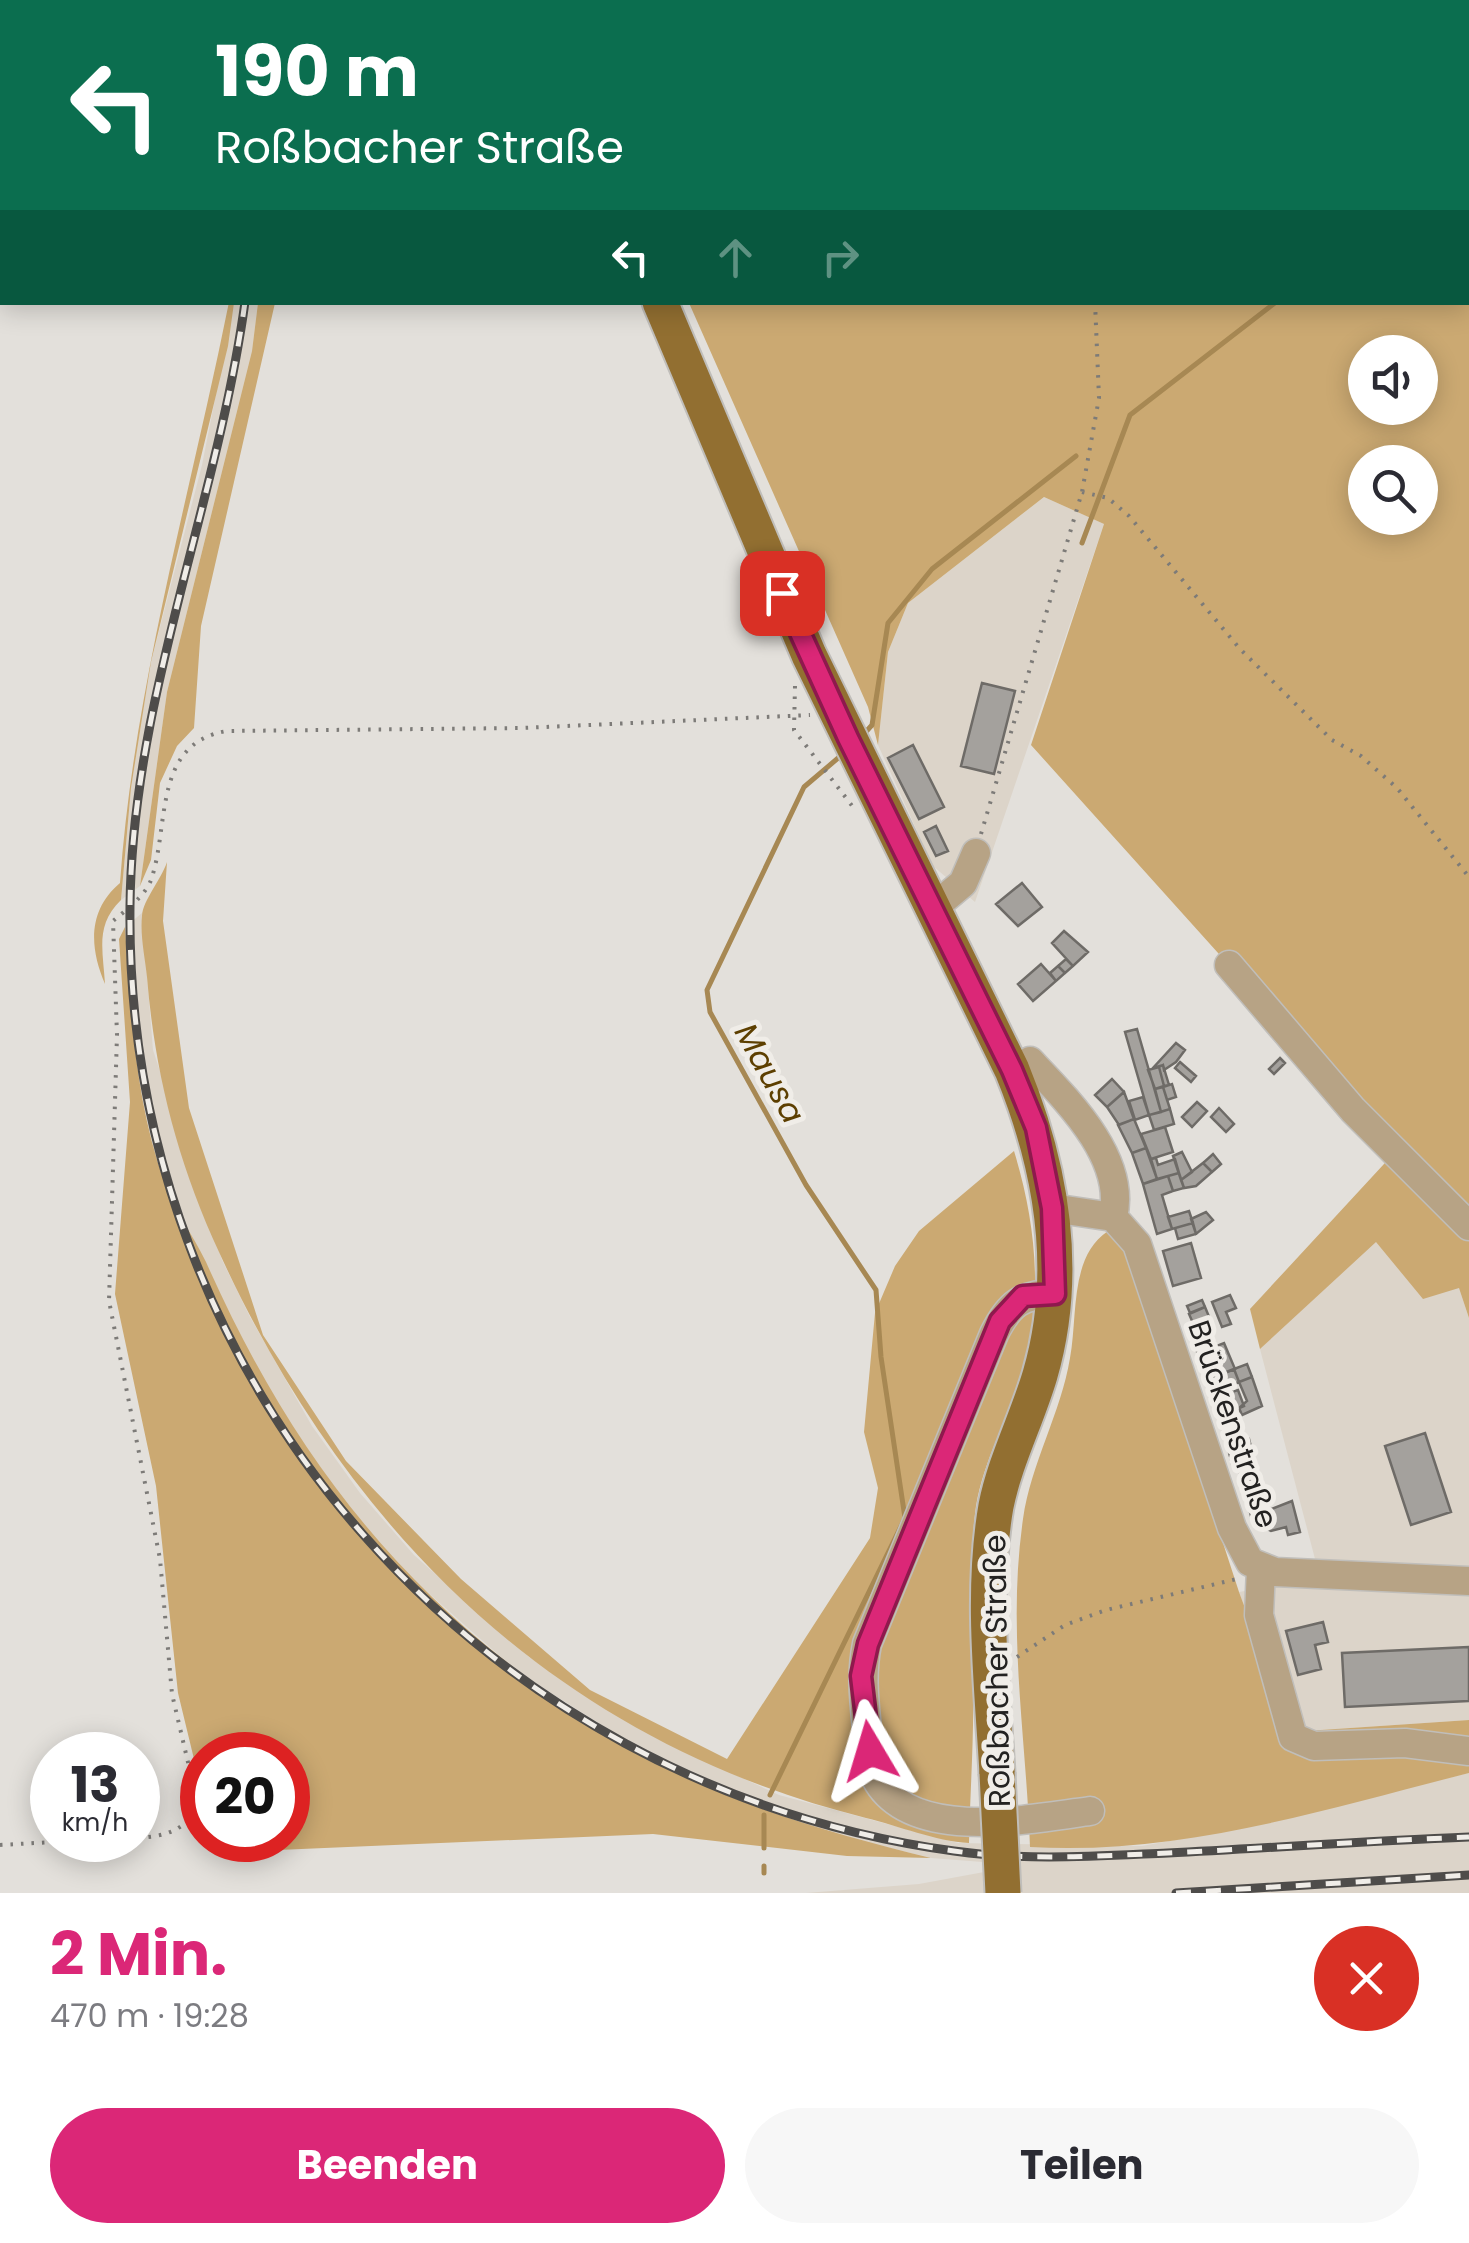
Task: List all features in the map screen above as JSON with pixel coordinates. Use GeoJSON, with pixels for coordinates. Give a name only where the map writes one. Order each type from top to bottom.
{"type":"FeatureCollection","features":[{"type":"Feature","properties":{"kind":"main road","name":"Roßbacher Straße"},"geometry":{"type":"LineString","coordinates":[[661,305],[846,734],[1036,1128],[1052,1208],[1055,1294],[1039,1379],[996,1505],[990,1598],[1002,1893]]}},
{"type":"Feature","properties":{"kind":"street"},"geometry":{"type":"LineString","coordinates":[[932,909],[963,883],[976,853]]}},
{"type":"Feature","properties":{"kind":"street"},"geometry":{"type":"LineString","coordinates":[[1229,964],[1352,1110],[1469,1226]]}},
{"type":"Feature","properties":{"kind":"street"},"geometry":{"type":"LineString","coordinates":[[1030,1062],[1066,1101],[1103,1154],[1118,1196],[1113,1217],[1052,1208]]}},
{"type":"Feature","properties":{"kind":"street","name":"Brückenstraße"},"geometry":{"type":"LineString","coordinates":[[1113,1217],[1127,1230],[1142,1257],[1241,1550],[1261,1568],[1469,1581]]}},
{"type":"Feature","properties":{"kind":"street"},"geometry":{"type":"LineString","coordinates":[[1055,1294],[1030,1295],[1014,1302],[994,1334],[874,1626],[861,1676],[876,1780],[894,1800],[950,1821],[1034,1819],[1090,1811]]}},
{"type":"Feature","properties":{"kind":"street"},"geometry":{"type":"LineString","coordinates":[[1261,1568],[1259,1616],[1293,1737],[1314,1746],[1405,1743],[1469,1751]]}},
{"type":"Feature","properties":{"kind":"path"},"geometry":{"type":"LineString","coordinates":[[976,853],[1082,492],[1099,398],[1095,305]]}},
{"type":"Feature","properties":{"kind":"path"},"geometry":{"type":"LineString","coordinates":[[1082,492],[1108,498],[1165,554],[1240,649],[1332,740],[1361,756],[1397,788],[1469,878]]}},
{"type":"Feature","properties":{"kind":"path"},"geometry":{"type":"LineString","coordinates":[[160,1834],[174,1832],[190,1820],[198,1805],[172,1694],[160,1560],[109,1301],[117,1035],[114,921],[150,885],[168,777],[184,752],[210,734],[227,731],[354,732],[794,718],[846,734]]}},
{"type":"Feature","properties":{"kind":"path"},"geometry":{"type":"LineString","coordinates":[[798,736],[838,790]]}},
{"type":"Feature","properties":{"kind":"path"},"geometry":{"type":"LineString","coordinates":[[992,1674],[1065,1624],[1106,1610],[1236,1580],[1261,1568]]}},
{"type":"Feature","properties":{"kind":"path"},"geometry":{"type":"LineString","coordinates":[[0,1845],[30,1843]]}},
{"type":"Feature","properties":{"kind":"shaded area"},"geometry":{"type":"Polygon","coordinates":[[[228,305],[234,305],[228,346],[151,662],[131,788],[121,900],[107,919],[102,939],[105,984],[96,956],[95,930],[102,905],[120,883],[137,736],[150,664],[228,305]]]}},
{"type":"Feature","properties":{"kind":"shaded area"},"geometry":{"type":"Polygon","coordinates":[[[234,305],[258,305],[252,351],[167,692],[140,886],[121,900],[131,788],[151,662],[202,465],[234,305]]]}},
{"type":"Feature","properties":{"kind":"shaded area"},"geometry":{"type":"Polygon","coordinates":[[[258,305],[275,305],[201,626],[194,728],[177,746],[160,783],[151,860],[140,886],[167,692],[252,351],[258,305]]]}},
{"type":"Feature","properties":{"kind":"shaded area"},"geometry":{"type":"Polygon","coordinates":[[[690,305],[1469,305],[1469,1318],[1459,1288],[1423,1299],[1376,1242],[1260,1349],[1250,1309],[1396,1151],[1031,745],[1104,524],[1044,497],[908,603],[888,652],[878,745],[868,707],[690,305]]]}},
{"type":"Feature","properties":{"kind":"shaded area"},"geometry":{"type":"Polygon","coordinates":[[[1044,497],[1104,524],[975,902],[933,866],[878,745],[888,652],[908,603],[1044,497]]]}},
{"type":"Feature","properties":{"kind":"shaded area"},"geometry":{"type":"Polygon","coordinates":[[[167,862],[163,921],[189,1108],[263,1335],[346,1461],[461,1579],[590,1690],[727,1759],[870,1538],[878,1488],[864,1432],[875,1313],[895,1266],[919,1231],[1014,1151],[1028,1208],[1035,1297],[1027,1355],[987,1464],[975,1514],[969,1843],[917,1833],[756,1783],[654,1737],[561,1680],[476,1613],[400,1535],[331,1449],[271,1354],[204,1219],[180,1152],[162,1084],[142,939],[143,910],[167,862]]]}},
{"type":"Feature","properties":{"kind":"shaded area"},"geometry":{"type":"Polygon","coordinates":[[[142,913],[153,1050],[222,1260],[250,1317],[312,1426],[360,1493],[414,1555],[529,1657],[602,1706],[688,1753],[779,1795],[958,1843],[1142,1846],[1239,1828],[1469,1773],[1469,1893],[806,1893],[919,1884],[1022,1865],[931,1858],[845,1837],[771,1813],[677,1773],[518,1672],[400,1568],[345,1505],[296,1437],[233,1326],[165,1183],[145,1108],[132,1033],[125,927],[142,913]]]}},
{"type":"Feature","properties":{"kind":"shaded area"},"geometry":{"type":"Polygon","coordinates":[[[125,927],[140,1088],[168,1192],[273,1393],[352,1509],[398,1562],[503,1659],[649,1758],[772,1812],[931,1858],[847,1856],[653,1834],[310,1849],[310,1732],[187,1732],[178,1693],[156,1486],[115,1294],[130,1102],[119,939],[125,927]]]}},
{"type":"Feature","properties":{"kind":"shaded area"},"geometry":{"type":"Polygon","coordinates":[[[1108,1231],[1123,1236],[1239,1592],[1291,1732],[1469,1720],[1469,1773],[1307,1815],[1197,1837],[1086,1848],[1030,1847],[1017,1642],[1023,1519],[1032,1478],[1066,1378],[1081,1272],[1095,1242],[1108,1231]]]}},
{"type":"Feature","properties":{"kind":"shaded area"},"geometry":{"type":"Polygon","coordinates":[[[1376,1241],[1423,1298],[1459,1287],[1469,1318],[1469,1720],[1291,1732],[1239,1592],[1320,1578],[1260,1349],[1376,1241]]]}},
{"type":"Feature","properties":{"kind":"building"},"geometry":{"type":"Polygon","coordinates":[[[982,683],[1015,691],[994,774],[961,766],[982,683]]]}},
{"type":"Feature","properties":{"kind":"building"},"geometry":{"type":"Polygon","coordinates":[[[913,745],[944,807],[919,819],[888,758],[913,745]]]}},
{"type":"Feature","properties":{"kind":"building"},"geometry":{"type":"Polygon","coordinates":[[[936,826],[948,851],[936,856],[924,832],[936,826]]]}},
{"type":"Feature","properties":{"kind":"building"},"geometry":{"type":"Polygon","coordinates":[[[1022,883],[1042,907],[1018,926],[996,904],[1022,883]]]}},
{"type":"Feature","properties":{"kind":"building"},"geometry":{"type":"Polygon","coordinates":[[[1064,931],[1088,952],[1073,966],[1052,943],[1064,931]]]}},
{"type":"Feature","properties":{"kind":"building"},"geometry":{"type":"Polygon","coordinates":[[[1066,959],[1073,966],[1065,973],[1058,966],[1066,959]]]}},
{"type":"Feature","properties":{"kind":"building"},"geometry":{"type":"Polygon","coordinates":[[[1041,964],[1056,981],[1033,1001],[1018,984],[1041,964]]]}},
{"type":"Feature","properties":{"kind":"building"},"geometry":{"type":"Polygon","coordinates":[[[1058,966],[1065,973],[1056,981],[1050,973],[1058,966]]]}},
{"type":"Feature","properties":{"kind":"building"},"geometry":{"type":"Polygon","coordinates":[[[1137,1029],[1161,1112],[1149,1115],[1125,1032],[1137,1029]]]}},
{"type":"Feature","properties":{"kind":"building"},"geometry":{"type":"Polygon","coordinates":[[[1176,1043],[1185,1050],[1176,1062],[1164,1070],[1163,1065],[1153,1068],[1176,1043]]]}},
{"type":"Feature","properties":{"kind":"building"},"geometry":{"type":"Polygon","coordinates":[[[1280,1058],[1285,1063],[1274,1074],[1269,1069],[1280,1058]]]}},
{"type":"Feature","properties":{"kind":"building"},"geometry":{"type":"Polygon","coordinates":[[[1180,1062],[1196,1076],[1191,1082],[1175,1068],[1180,1062]]]}},
{"type":"Feature","properties":{"kind":"building"},"geometry":{"type":"Polygon","coordinates":[[[1163,1065],[1169,1085],[1164,1086],[1159,1067],[1163,1065]]]}},
{"type":"Feature","properties":{"kind":"building"},"geometry":{"type":"Polygon","coordinates":[[[1159,1067],[1164,1086],[1155,1089],[1148,1070],[1159,1067]]]}},
{"type":"Feature","properties":{"kind":"building"},"geometry":{"type":"Polygon","coordinates":[[[1112,1079],[1124,1092],[1107,1107],[1095,1095],[1112,1079]]]}},
{"type":"Feature","properties":{"kind":"building"},"geometry":{"type":"Polygon","coordinates":[[[1172,1084],[1176,1097],[1167,1100],[1163,1087],[1172,1084]]]}},
{"type":"Feature","properties":{"kind":"building"},"geometry":{"type":"Polygon","coordinates":[[[1163,1087],[1170,1109],[1161,1112],[1155,1089],[1163,1087]]]}},
{"type":"Feature","properties":{"kind":"building"},"geometry":{"type":"Polygon","coordinates":[[[1124,1092],[1134,1119],[1119,1125],[1107,1107],[1124,1092]]]}},
{"type":"Feature","properties":{"kind":"building"},"geometry":{"type":"Polygon","coordinates":[[[1143,1097],[1149,1115],[1135,1120],[1129,1101],[1143,1097]]]}},
{"type":"Feature","properties":{"kind":"building"},"geometry":{"type":"Polygon","coordinates":[[[1197,1102],[1207,1111],[1192,1127],[1182,1117],[1197,1102]]]}},
{"type":"Feature","properties":{"kind":"building"},"geometry":{"type":"Polygon","coordinates":[[[1219,1108],[1234,1124],[1226,1132],[1211,1117],[1219,1108]]]}},
{"type":"Feature","properties":{"kind":"building"},"geometry":{"type":"Polygon","coordinates":[[[1170,1109],[1174,1124],[1154,1130],[1149,1115],[1170,1109]]]}},
{"type":"Feature","properties":{"kind":"building"},"geometry":{"type":"Polygon","coordinates":[[[1134,1119],[1146,1148],[1132,1153],[1118,1125],[1134,1119]]]}},
{"type":"Feature","properties":{"kind":"building"},"geometry":{"type":"Polygon","coordinates":[[[1165,1127],[1173,1152],[1151,1159],[1141,1134],[1165,1127]]]}},
{"type":"Feature","properties":{"kind":"building"},"geometry":{"type":"Polygon","coordinates":[[[1146,1148],[1157,1179],[1143,1184],[1132,1153],[1146,1148]]]}},
{"type":"Feature","properties":{"kind":"building"},"geometry":{"type":"Polygon","coordinates":[[[1182,1152],[1192,1172],[1181,1180],[1173,1156],[1182,1152]]]}},
{"type":"Feature","properties":{"kind":"building"},"geometry":{"type":"Polygon","coordinates":[[[1213,1154],[1221,1164],[1212,1172],[1203,1163],[1213,1154]]]}},
{"type":"Feature","properties":{"kind":"building"},"geometry":{"type":"Polygon","coordinates":[[[1156,1158],[1158,1165],[1175,1159],[1179,1173],[1157,1179],[1151,1159],[1156,1158]]]}},
{"type":"Feature","properties":{"kind":"building"},"geometry":{"type":"Polygon","coordinates":[[[1203,1163],[1212,1172],[1196,1186],[1184,1188],[1181,1180],[1203,1163]]]}},
{"type":"Feature","properties":{"kind":"building"},"geometry":{"type":"Polygon","coordinates":[[[1179,1173],[1184,1188],[1173,1191],[1168,1176],[1179,1173]]]}},
{"type":"Feature","properties":{"kind":"building"},"geometry":{"type":"Polygon","coordinates":[[[1168,1176],[1173,1191],[1162,1195],[1172,1229],[1157,1234],[1143,1184],[1168,1176]]]}},
{"type":"Feature","properties":{"kind":"building"},"geometry":{"type":"Polygon","coordinates":[[[1189,1211],[1193,1223],[1172,1229],[1168,1217],[1189,1211]]]}},
{"type":"Feature","properties":{"kind":"building"},"geometry":{"type":"Polygon","coordinates":[[[1206,1212],[1213,1220],[1196,1234],[1191,1219],[1206,1212]]]}},
{"type":"Feature","properties":{"kind":"building"},"geometry":{"type":"Polygon","coordinates":[[[1193,1223],[1196,1234],[1178,1239],[1175,1228],[1193,1223]]]}},
{"type":"Feature","properties":{"kind":"building"},"geometry":{"type":"Polygon","coordinates":[[[1191,1243],[1201,1278],[1173,1286],[1163,1251],[1191,1243]]]}},
{"type":"Feature","properties":{"kind":"building"},"geometry":{"type":"Polygon","coordinates":[[[1230,1295],[1236,1308],[1226,1312],[1231,1324],[1222,1327],[1212,1302],[1230,1295]]]}},
{"type":"Feature","properties":{"kind":"building"},"geometry":{"type":"Polygon","coordinates":[[[1202,1300],[1205,1307],[1190,1313],[1187,1306],[1202,1300]]]}},
{"type":"Feature","properties":{"kind":"building"},"geometry":{"type":"Polygon","coordinates":[[[1205,1307],[1212,1324],[1196,1330],[1189,1314],[1205,1307]]]}},
{"type":"Feature","properties":{"kind":"building"},"geometry":{"type":"Polygon","coordinates":[[[1207,1325],[1216,1346],[1198,1354],[1189,1333],[1207,1325]]]}},
{"type":"Feature","properties":{"kind":"building"},"geometry":{"type":"Polygon","coordinates":[[[1224,1343],[1235,1369],[1220,1375],[1209,1349],[1224,1343]]]}},
{"type":"Feature","properties":{"kind":"building"},"geometry":{"type":"Polygon","coordinates":[[[1209,1349],[1220,1375],[1209,1379],[1199,1353],[1209,1349]]]}},
{"type":"Feature","properties":{"kind":"building"},"geometry":{"type":"Polygon","coordinates":[[[1247,1364],[1252,1377],[1239,1382],[1234,1369],[1247,1364]]]}},
{"type":"Feature","properties":{"kind":"building"},"geometry":{"type":"Polygon","coordinates":[[[1234,1369],[1239,1382],[1214,1393],[1209,1379],[1234,1369]]]}},
{"type":"Feature","properties":{"kind":"building"},"geometry":{"type":"Polygon","coordinates":[[[1252,1377],[1262,1406],[1242,1415],[1239,1408],[1247,1401],[1239,1382],[1252,1377]]]}},
{"type":"Feature","properties":{"kind":"building"},"geometry":{"type":"Polygon","coordinates":[[[1230,1386],[1232,1392],[1238,1390],[1244,1406],[1223,1415],[1214,1393],[1230,1386]]]}},
{"type":"Feature","properties":{"kind":"building"},"geometry":{"type":"Polygon","coordinates":[[[1238,1426],[1242,1441],[1227,1445],[1223,1430],[1238,1426]]]}},
{"type":"Feature","properties":{"kind":"building"},"geometry":{"type":"Polygon","coordinates":[[[1425,1433],[1451,1512],[1411,1525],[1385,1446],[1425,1433]]]}},
{"type":"Feature","properties":{"kind":"building"},"geometry":{"type":"Polygon","coordinates":[[[1249,1439],[1254,1458],[1232,1464],[1227,1445],[1249,1439]]]}},
{"type":"Feature","properties":{"kind":"building"},"geometry":{"type":"Polygon","coordinates":[[[1248,1459],[1262,1513],[1251,1516],[1237,1462],[1248,1459]]]}},
{"type":"Feature","properties":{"kind":"building"},"geometry":{"type":"Polygon","coordinates":[[[1292,1501],[1300,1532],[1288,1535],[1286,1527],[1271,1531],[1261,1526],[1259,1514],[1292,1501]]]}},
{"type":"Feature","properties":{"kind":"building"},"geometry":{"type":"Polygon","coordinates":[[[1323,1622],[1328,1642],[1315,1645],[1321,1669],[1298,1675],[1286,1631],[1323,1622]]]}},
{"type":"Feature","properties":{"kind":"building"},"geometry":{"type":"Polygon","coordinates":[[[1469,1647],[1469,1701],[1345,1707],[1342,1653],[1469,1647]]]}},
{"type":"Feature","properties":{"kind":"waterway","name":"Mausa"},"geometry":{"type":"LineString","coordinates":[[1082,543],[1130,415],[1272,305]]}},
{"type":"Feature","properties":{"kind":"waterway","name":"Mausa"},"geometry":{"type":"LineString","coordinates":[[863,735],[872,725],[888,623],[932,569],[1076,456]]}},
{"type":"Feature","properties":{"kind":"waterway","name":"Mausa"},"geometry":{"type":"LineString","coordinates":[[770,1795],[905,1518],[881,1357],[876,1290],[806,1185],[710,1012],[707,990],[804,787],[844,753]]}},
{"type":"Feature","properties":{"kind":"waterway","name":"Mausa"},"geometry":{"type":"LineString","coordinates":[[764,1815],[764,1848]]}},
{"type":"Feature","properties":{"kind":"waterway","name":"Mausa"},"geometry":{"type":"LineString","coordinates":[[764,1866],[764,1873]]}},
{"type":"Feature","properties":{"kind":"railway"},"geometry":{"type":"LineString","coordinates":[[244,305],[216,453],[160,678],[134,829],[130,906],[144,1082],[190,1247],[264,1399],[363,1534],[484,1650],[625,1743],[783,1811],[954,1851],[1007,1856],[1115,1855],[1469,1837]]}},
{"type":"Feature","properties":{"kind":"railway"},"geometry":{"type":"LineString","coordinates":[[1176,1893],[1469,1875]]}},
{"type":"Feature","properties":{"kind":"route"},"geometry":{"type":"LineString","coordinates":[[782,593],[848,738],[1012,1070],[1036,1128],[1052,1208],[1056,1252],[1055,1294],[1023,1296],[1000,1321],[932,1478],[868,1644],[861,1676],[870,1751]]}}]}
